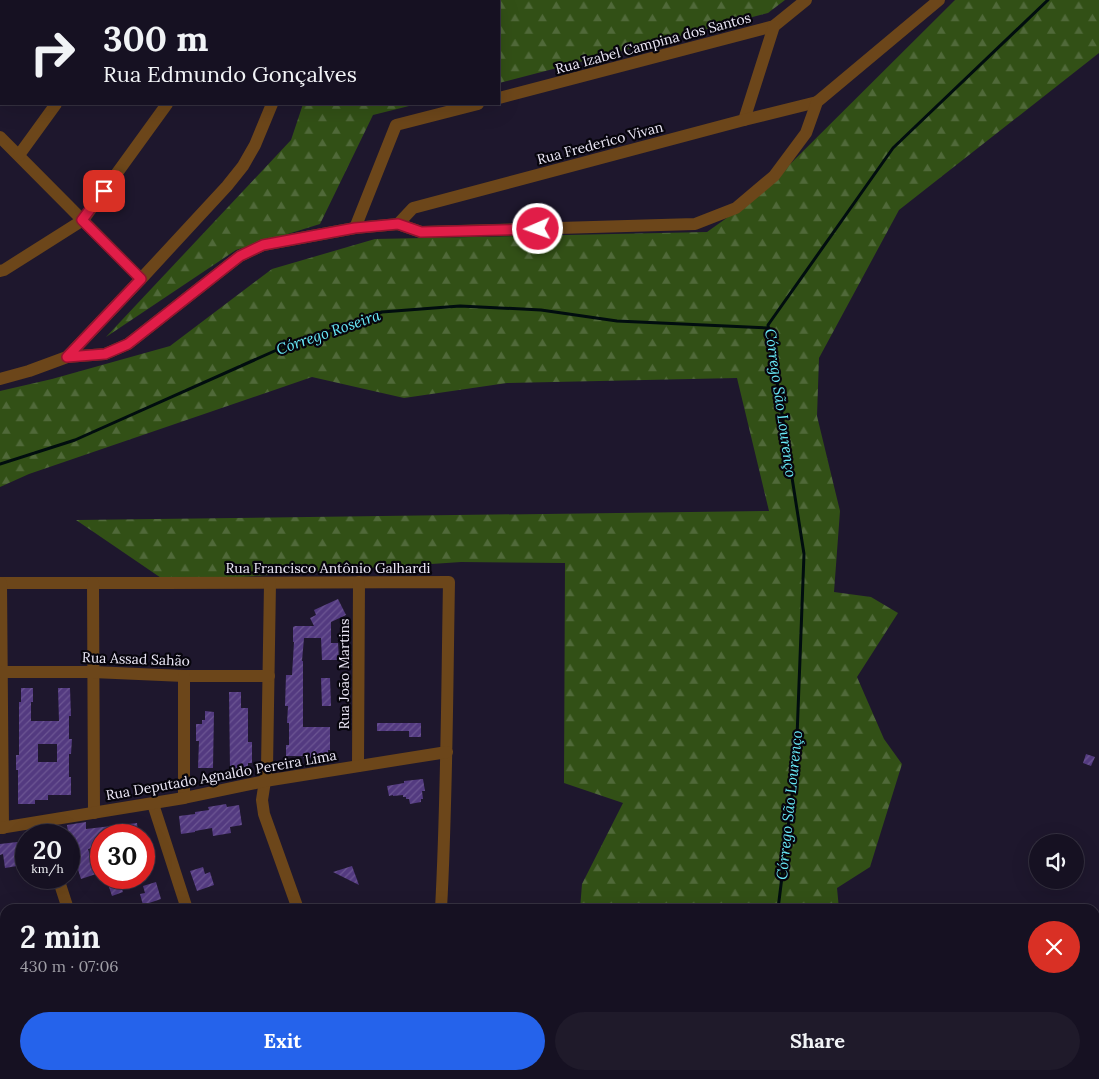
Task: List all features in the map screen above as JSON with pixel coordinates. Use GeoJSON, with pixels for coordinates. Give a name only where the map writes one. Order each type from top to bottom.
{"type":"FeatureCollection","features":[{"type":"Feature","properties":{"kind":"street","name":"Rua Izabel Campina dos Santos"},"geometry":{"type":"LineString","coordinates":[[500,98],[774,26],[806,0]]}},
{"type":"Feature","properties":{"kind":"street"},"geometry":{"type":"LineString","coordinates":[[0,379],[67,357],[105,354],[128,344],[240,256],[263,245],[355,228],[398,224],[421,232],[695,224],[736,208],[774,176],[806,132],[817,102],[939,0]]}},
{"type":"Feature","properties":{"kind":"street"},"geometry":{"type":"LineString","coordinates":[[744,120],[774,26]]}},
{"type":"Feature","properties":{"kind":"street","name":"Rua Frederico Vivan"},"geometry":{"type":"LineString","coordinates":[[398,224],[413,208],[817,102]]}},
{"type":"Feature","properties":{"kind":"street"},"geometry":{"type":"LineString","coordinates":[[19,155],[55,105]]}},
{"type":"Feature","properties":{"kind":"street"},"geometry":{"type":"LineString","coordinates":[[1,269],[82,220],[165,105]]}},
{"type":"Feature","properties":{"kind":"street"},"geometry":{"type":"LineString","coordinates":[[67,357],[227,186],[243,166],[255,145],[272,105]]}},
{"type":"Feature","properties":{"kind":"street"},"geometry":{"type":"LineString","coordinates":[[355,228],[396,125],[474,105]]}},
{"type":"Feature","properties":{"kind":"street"},"geometry":{"type":"LineString","coordinates":[[0,137],[141,279]]}},
{"type":"Feature","properties":{"kind":"street"},"geometry":{"type":"LineString","coordinates":[[93,582],[94,813]]}},
{"type":"Feature","properties":{"kind":"street"},"geometry":{"type":"LineString","coordinates":[[270,582],[267,768],[262,800],[264,814],[296,904]]}},
{"type":"Feature","properties":{"kind":"street","name":"Rua João Martins"},"geometry":{"type":"LineString","coordinates":[[358,766],[359,582]]}},
{"type":"Feature","properties":{"kind":"street","name":"Rua Francisco Antônio Galhardi"},"geometry":{"type":"LineString","coordinates":[[0,583],[449,582],[447,752],[441,904]]}},
{"type":"Feature","properties":{"kind":"street"},"geometry":{"type":"LineString","coordinates":[[0,583],[2,672],[1,828]]}},
{"type":"Feature","properties":{"kind":"street","name":"Rua Assad Sahão"},"geometry":{"type":"LineString","coordinates":[[2,672],[268,676]]}},
{"type":"Feature","properties":{"kind":"street"},"geometry":{"type":"LineString","coordinates":[[184,676],[184,798]]}},
{"type":"Feature","properties":{"kind":"street","name":"Rua Deputado Agnaldo Pereira Lima"},"geometry":{"type":"LineString","coordinates":[[1,828],[153,804],[265,781],[447,752]]}},
{"type":"Feature","properties":{"kind":"street"},"geometry":{"type":"LineString","coordinates":[[153,804],[185,904]]}},
{"type":"Feature","properties":{"kind":"street"},"geometry":{"type":"LineString","coordinates":[[62,889],[66,904]]}},
{"type":"Feature","properties":{"kind":"green space"},"geometry":{"type":"Polygon","coordinates":[[[500,0],[785,0],[768,13],[500,83],[500,0]]]}},
{"type":"Feature","properties":{"kind":"green space"},"geometry":{"type":"Polygon","coordinates":[[[955,0],[1099,0],[1099,53],[899,210],[819,358],[817,416],[840,511],[834,592],[871,597],[898,613],[857,677],[884,739],[902,764],[870,867],[837,888],[839,904],[580,904],[582,884],[623,803],[564,783],[565,563],[461,562],[167,582],[76,520],[769,511],[737,378],[507,383],[404,398],[312,377],[29,474],[0,487],[0,391],[52,379],[170,346],[272,269],[375,239],[707,232],[759,195],[955,0]]]}},
{"type":"Feature","properties":{"kind":"green space"},"geometry":{"type":"Polygon","coordinates":[[[303,105],[413,105],[373,115],[320,224],[236,250],[106,337],[291,140],[303,105]]]}},
{"type":"Feature","properties":{"kind":"building"},"geometry":{"type":"Polygon","coordinates":[[[338,599],[346,615],[331,622],[331,643],[338,643],[339,660],[322,660],[321,638],[304,638],[302,661],[303,727],[330,727],[330,750],[328,750],[328,757],[303,758],[303,756],[286,756],[286,745],[289,745],[289,723],[287,723],[288,706],[285,706],[286,675],[292,675],[293,627],[314,626],[310,618],[316,615],[314,610],[338,599]]]}},
{"type":"Feature","properties":{"kind":"building"},"geometry":{"type":"Polygon","coordinates":[[[321,678],[330,678],[331,706],[322,706],[321,678]]]}},
{"type":"Feature","properties":{"kind":"building"},"geometry":{"type":"Polygon","coordinates":[[[21,688],[33,688],[31,721],[59,721],[58,688],[70,688],[71,716],[69,716],[69,739],[72,739],[71,754],[69,754],[69,777],[71,777],[71,795],[48,795],[48,800],[35,800],[35,804],[18,804],[16,755],[19,755],[19,702],[21,702],[21,688]],[[38,744],[38,762],[57,762],[57,744],[38,744]]]}},
{"type":"Feature","properties":{"kind":"building"},"geometry":{"type":"Polygon","coordinates":[[[229,692],[241,692],[241,708],[248,708],[248,742],[252,742],[252,763],[248,763],[248,769],[230,769],[229,692]]]}},
{"type":"Feature","properties":{"kind":"building"},"geometry":{"type":"Polygon","coordinates":[[[205,711],[214,712],[213,768],[198,768],[199,741],[196,741],[196,724],[202,724],[202,720],[205,720],[205,711]]]}},
{"type":"Feature","properties":{"kind":"building"},"geometry":{"type":"Polygon","coordinates":[[[377,723],[389,723],[389,731],[377,731],[377,723]]]}},
{"type":"Feature","properties":{"kind":"building"},"geometry":{"type":"Polygon","coordinates":[[[389,723],[421,723],[421,737],[409,737],[409,731],[389,731],[389,723]]]}},
{"type":"Feature","properties":{"kind":"building"},"geometry":{"type":"Polygon","coordinates":[[[1086,754],[1095,757],[1091,766],[1083,763],[1086,754]]]}},
{"type":"Feature","properties":{"kind":"building"},"geometry":{"type":"Polygon","coordinates":[[[423,779],[425,791],[422,791],[423,799],[421,799],[421,802],[410,804],[409,799],[403,797],[403,795],[389,796],[387,786],[404,783],[404,781],[423,779]]]}},
{"type":"Feature","properties":{"kind":"building"},"geometry":{"type":"Polygon","coordinates":[[[226,804],[227,807],[239,805],[242,825],[230,827],[231,833],[213,836],[212,828],[181,834],[179,816],[195,814],[195,812],[209,810],[208,807],[226,804]]]}},
{"type":"Feature","properties":{"kind":"building"},"geometry":{"type":"Polygon","coordinates":[[[86,822],[86,829],[90,829],[90,849],[88,849],[90,855],[90,876],[81,879],[80,824],[73,824],[86,822]]]}},
{"type":"Feature","properties":{"kind":"building"},"geometry":{"type":"Polygon","coordinates":[[[15,842],[15,866],[5,868],[3,854],[0,855],[0,844],[15,842]]]}},
{"type":"Feature","properties":{"kind":"building"},"geometry":{"type":"Polygon","coordinates":[[[352,866],[359,885],[333,872],[352,866]]]}},
{"type":"Feature","properties":{"kind":"building"},"geometry":{"type":"Polygon","coordinates":[[[203,867],[205,874],[210,872],[214,885],[197,891],[190,871],[203,867]]]}},
{"type":"Feature","properties":{"kind":"building"},"geometry":{"type":"Polygon","coordinates":[[[156,882],[161,899],[143,904],[140,894],[145,893],[144,889],[155,889],[156,882]]]}},
{"type":"Feature","properties":{"kind":"building"},"geometry":{"type":"Polygon","coordinates":[[[110,889],[122,889],[123,892],[112,896],[110,889]]]}},
{"type":"Feature","properties":{"kind":"waterway","name":"Córrego São Lourenço"},"geometry":{"type":"LineString","coordinates":[[779,904],[796,763],[804,554],[768,325],[893,148],[1048,0]]}},
{"type":"Feature","properties":{"kind":"waterway","name":"Córrego Roseira"},"geometry":{"type":"LineString","coordinates":[[0,464],[75,440],[279,349],[382,312],[460,306],[541,310],[617,321],[768,328]]}},
{"type":"Feature","properties":{"kind":"route"},"geometry":{"type":"LineString","coordinates":[[104,191],[82,220],[141,279],[67,357],[105,354],[128,344],[240,256],[263,245],[355,228],[398,224],[421,232],[538,229]]}}]}
